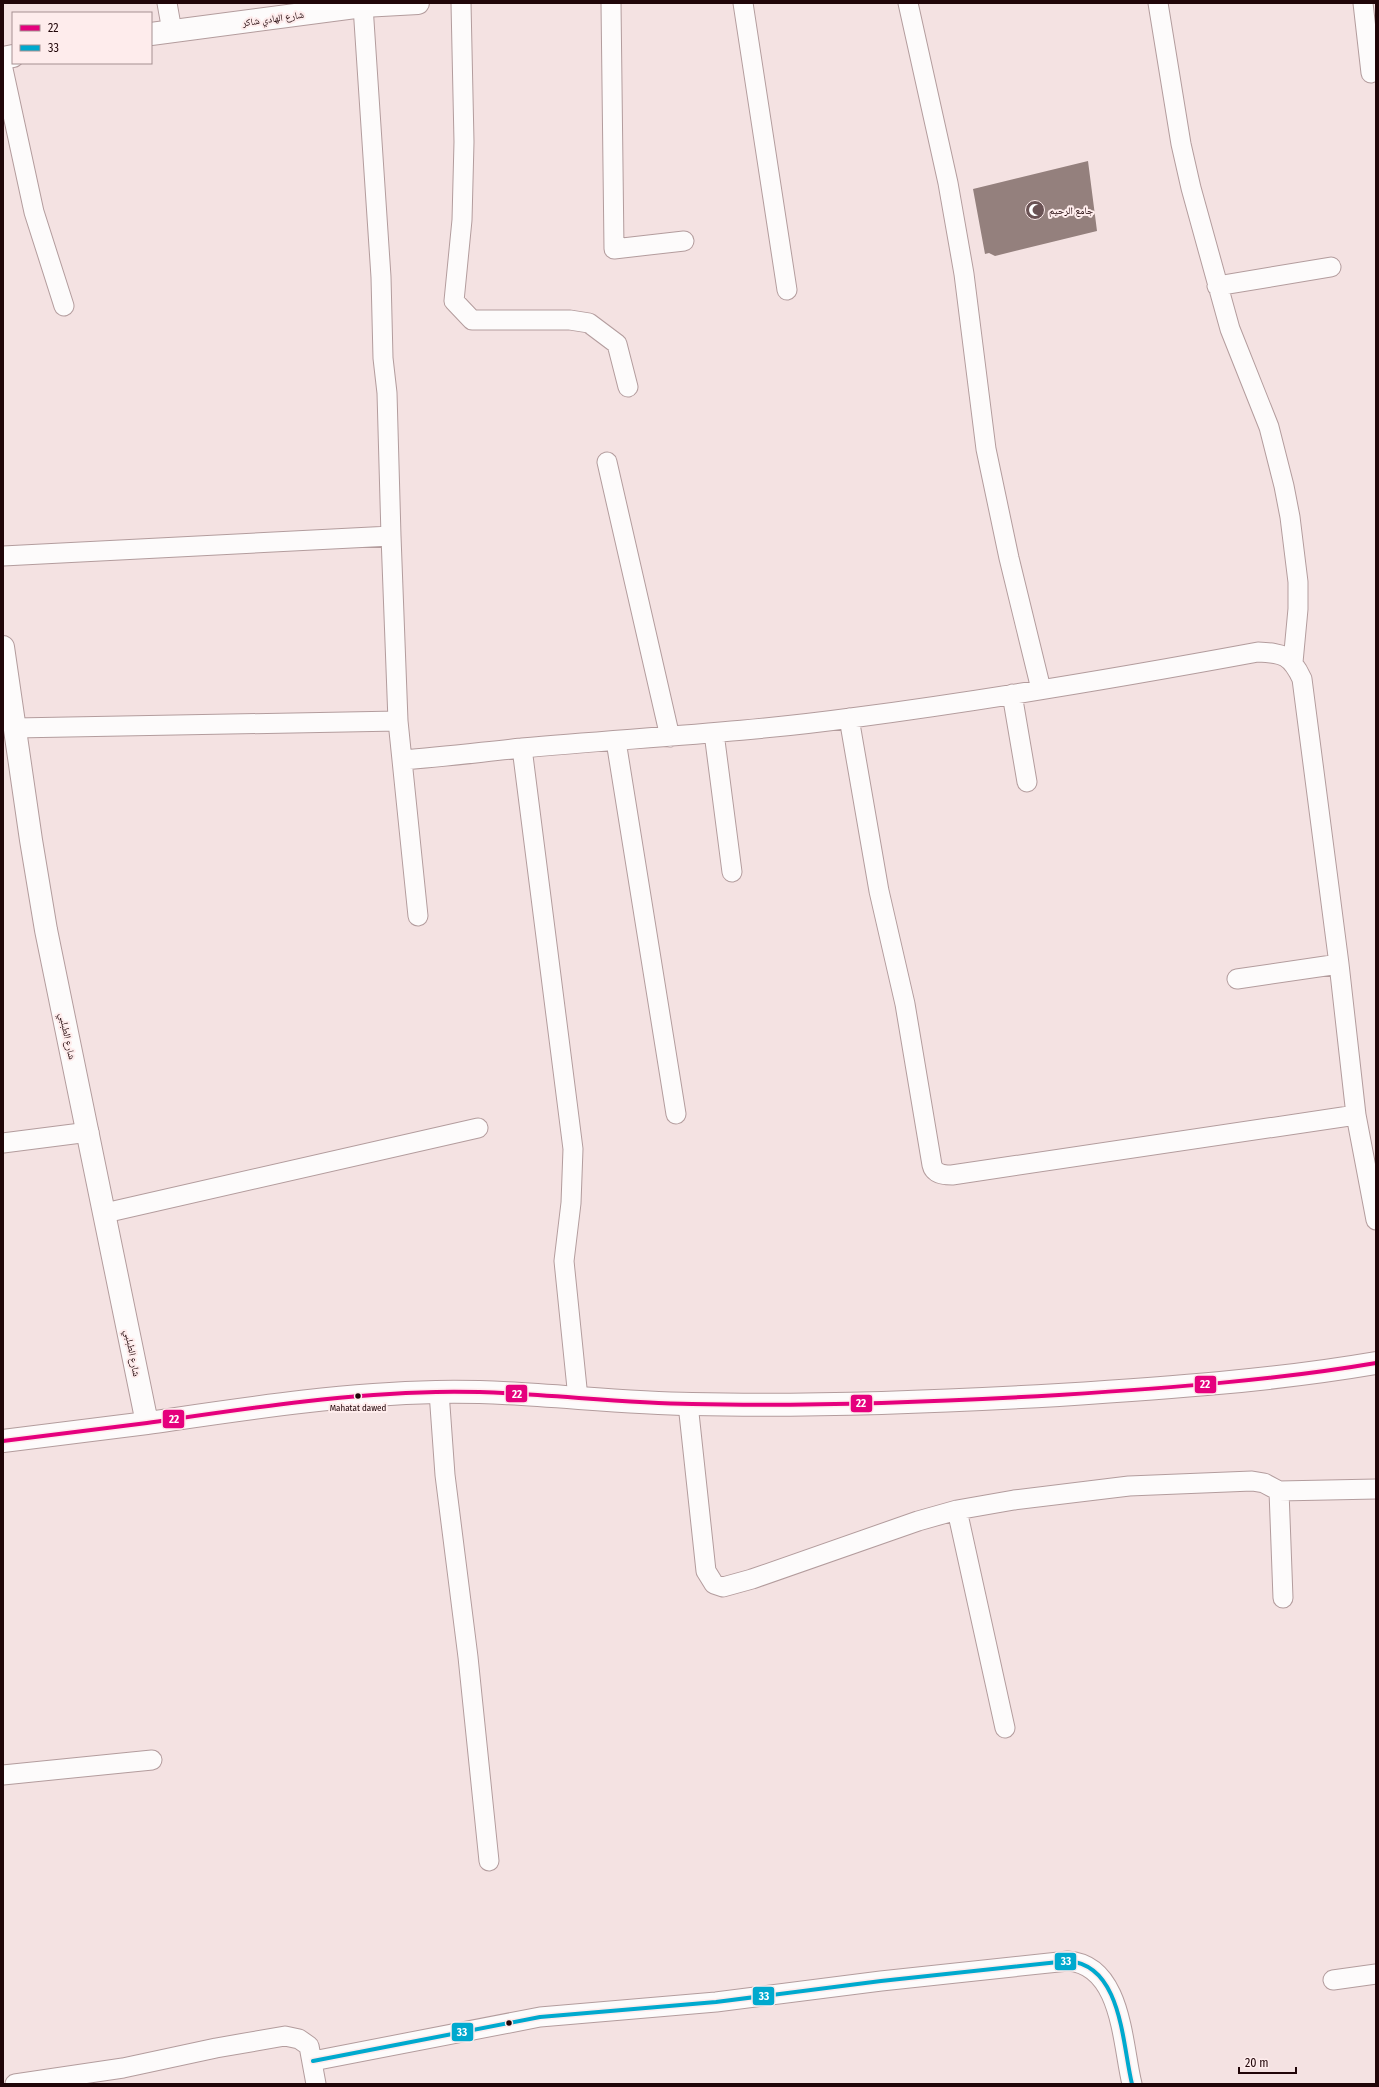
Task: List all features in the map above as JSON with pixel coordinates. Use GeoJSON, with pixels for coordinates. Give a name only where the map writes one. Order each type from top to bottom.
{"type":"FeatureCollection","features":[{"type":"Feature","properties":{"kind":"street"},"geometry":{"type":"LineString","coordinates":[[161,33],[167,3]]}},
{"type":"Feature","properties":{"kind":"street","name":"شارع الهادي شاكر"},"geometry":{"type":"LineString","coordinates":[[161,33],[363,6],[418,3]]}},
{"type":"Feature","properties":{"kind":"street"},"geometry":{"type":"LineString","coordinates":[[461,3],[464,142],[462,220],[454,301],[472,320],[570,320],[589,323],[617,344],[628,387]]}},
{"type":"Feature","properties":{"kind":"street"},"geometry":{"type":"LineString","coordinates":[[611,3],[614,249],[684,241]]}},
{"type":"Feature","properties":{"kind":"street"},"geometry":{"type":"LineString","coordinates":[[744,3],[787,290]]}},
{"type":"Feature","properties":{"kind":"street"},"geometry":{"type":"LineString","coordinates":[[908,3],[948,182],[964,274],[986,449],[1009,558],[1041,689]]}},
{"type":"Feature","properties":{"kind":"street"},"geometry":{"type":"LineString","coordinates":[[1158,3],[1181,144],[1191,188],[1217,286],[1238,352],[1269,427],[1287,501],[1298,582],[1298,609],[1293,662]]}},
{"type":"Feature","properties":{"kind":"street"},"geometry":{"type":"LineString","coordinates":[[1363,3],[1371,73]]}},
{"type":"Feature","properties":{"kind":"street"},"geometry":{"type":"LineString","coordinates":[[363,6],[381,277],[382,358],[387,393],[398,721],[418,916]]}},
{"type":"Feature","properties":{"kind":"street"},"geometry":{"type":"LineString","coordinates":[[3,69],[34,212],[64,306]]}},
{"type":"Feature","properties":{"kind":"street"},"geometry":{"type":"LineString","coordinates":[[1217,286],[1331,267]]}},
{"type":"Feature","properties":{"kind":"street"},"geometry":{"type":"LineString","coordinates":[[607,462],[670,737]]}},
{"type":"Feature","properties":{"kind":"street"},"geometry":{"type":"LineString","coordinates":[[3,556],[391,536]]}},
{"type":"Feature","properties":{"kind":"street","name":"شارع الطبلبي"},"geometry":{"type":"LineString","coordinates":[[3,647],[31,840],[46,930],[89,1132],[147,1423]]}},
{"type":"Feature","properties":{"kind":"street"},"geometry":{"type":"LineString","coordinates":[[402,760],[465,755],[522,748],[714,733],[849,718],[1012,694],[1258,652],[1283,654],[1293,662],[1302,679],[1339,964],[1356,1115],[1376,1220]]}},
{"type":"Feature","properties":{"kind":"street"},"geometry":{"type":"LineString","coordinates":[[1012,694],[1027,782]]}},
{"type":"Feature","properties":{"kind":"street"},"geometry":{"type":"LineString","coordinates":[[849,718],[880,891],[904,1004],[934,1171],[952,1175],[1356,1115]]}},
{"type":"Feature","properties":{"kind":"street"},"geometry":{"type":"LineString","coordinates":[[15,728],[398,721]]}},
{"type":"Feature","properties":{"kind":"street"},"geometry":{"type":"LineString","coordinates":[[714,733],[732,872]]}},
{"type":"Feature","properties":{"kind":"street"},"geometry":{"type":"LineString","coordinates":[[616,741],[676,1114]]}},
{"type":"Feature","properties":{"kind":"street"},"geometry":{"type":"LineString","coordinates":[[522,748],[573,1150],[571,1203],[564,1260],[578,1398]]}},
{"type":"Feature","properties":{"kind":"street"},"geometry":{"type":"LineString","coordinates":[[1237,979],[1339,964]]}},
{"type":"Feature","properties":{"kind":"street"},"geometry":{"type":"LineString","coordinates":[[105,1214],[478,1128]]}},
{"type":"Feature","properties":{"kind":"street"},"geometry":{"type":"LineString","coordinates":[[3,1143],[89,1132]]}},
{"type":"Feature","properties":{"kind":"street"},"geometry":{"type":"LineString","coordinates":[[3,1441],[147,1423],[269,1404],[391,1394],[439,1392],[688,1404],[805,1406],[960,1400],[1207,1386],[1328,1372],[1376,1363]]}},
{"type":"Feature","properties":{"kind":"street"},"geometry":{"type":"LineString","coordinates":[[439,1392],[445,1475],[467,1650],[489,1861]]}},
{"type":"Feature","properties":{"kind":"street"},"geometry":{"type":"LineString","coordinates":[[688,1404],[706,1571],[717,1586],[723,1587],[918,1521],[957,1510],[1014,1500],[1129,1486],[1258,1481],[1279,1491],[1376,1489]]}},
{"type":"Feature","properties":{"kind":"street"},"geometry":{"type":"LineString","coordinates":[[1279,1491],[1283,1598]]}},
{"type":"Feature","properties":{"kind":"street"},"geometry":{"type":"LineString","coordinates":[[957,1510],[1005,1728]]}},
{"type":"Feature","properties":{"kind":"street"},"geometry":{"type":"LineString","coordinates":[[3,1776],[152,1760]]}},
{"type":"Feature","properties":{"kind":"street"},"geometry":{"type":"LineString","coordinates":[[313,2061],[540,2016],[716,2002],[888,1980],[1068,1961],[1088,1966],[1107,1984],[1120,2028],[1132,2084]]}},
{"type":"Feature","properties":{"kind":"street"},"geometry":{"type":"LineString","coordinates":[[1333,1980],[1376,1974]]}},
{"type":"Feature","properties":{"kind":"street"},"geometry":{"type":"LineString","coordinates":[[15,2084],[123,2068],[216,2048],[286,2036],[299,2039],[310,2049],[316,2084]]}},
{"type":"Feature","properties":{"kind":"building","name":"جامع الرحيم"},"geometry":{"type":"Polygon","coordinates":[[[1088,161],[1097,231],[995,256],[989,253],[985,254],[973,189],[1088,161]]]}},
{"type":"Feature","properties":{"kind":"transit line","name":"22"},"geometry":{"type":"LineString","coordinates":[[3,1441],[292,1403],[400,1393],[500,1393],[660,1403],[738,1405],[876,1403],[967,1400],[1178,1387],[1297,1375],[1376,1363]]}},
{"type":"Feature","properties":{"kind":"transit line","name":"33"},"geometry":{"type":"LineString","coordinates":[[313,2061],[540,2017],[716,2002],[881,1981],[1068,1961],[1086,1966],[1099,1976],[1109,1991],[1122,2028],[1132,2084]]}},
{"type":"Feature","properties":{"kind":"place","name":"جامع الرحيم"},"geometry":{"type":"Point","coordinates":[1035,210]}},
{"type":"Feature","properties":{"kind":"place","name":"Mahatat dawed"},"geometry":{"type":"Point","coordinates":[358,1396]}}]}
